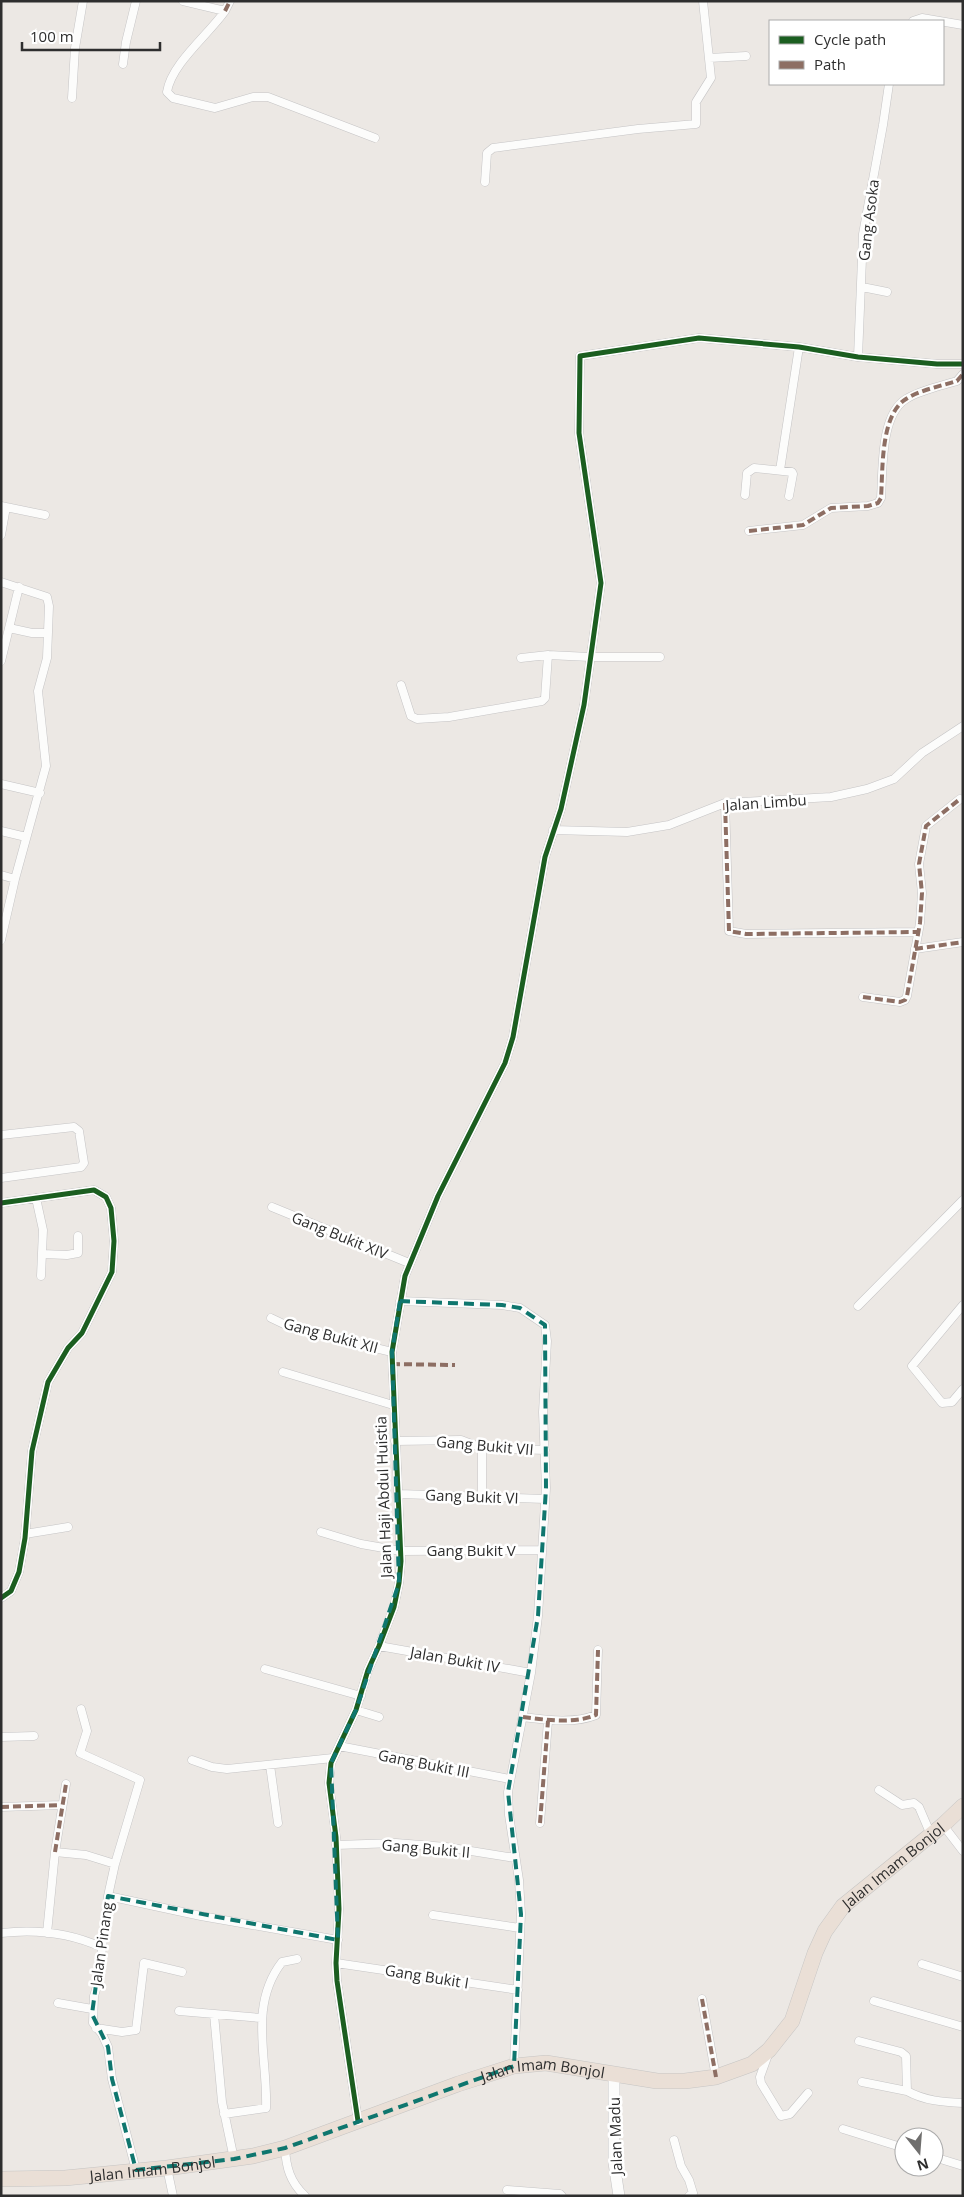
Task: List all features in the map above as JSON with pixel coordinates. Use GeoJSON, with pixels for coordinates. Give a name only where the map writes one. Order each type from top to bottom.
{"type":"FeatureCollection","features":[{"type":"Feature","properties":{"kind":"highway","name":"Jalan Imam Bonjol"},"geometry":{"type":"LineString","coordinates":[[1,2180],[64,2178],[167,2168],[234,2159],[285,2148],[514,2066],[546,2063],[657,2081],[685,2081],[716,2077],[752,2064],[769,2050],[792,2021],[815,1953],[842,1906],[931,1835],[963,1806]]}},
{"type":"Feature","properties":{"kind":"street"},"geometry":{"type":"LineString","coordinates":[[72,98],[75,48],[83,1]]}},
{"type":"Feature","properties":{"kind":"street"},"geometry":{"type":"LineString","coordinates":[[123,64],[126,42],[136,1]]}},
{"type":"Feature","properties":{"kind":"street"},"geometry":{"type":"LineString","coordinates":[[183,1],[225,11]]}},
{"type":"Feature","properties":{"kind":"street"},"geometry":{"type":"LineString","coordinates":[[230,1],[225,11],[184,60],[168,84],[167,92],[172,98],[215,108],[252,96],[268,98],[374,138]]}},
{"type":"Feature","properties":{"kind":"street"},"geometry":{"type":"LineString","coordinates":[[485,182],[487,153],[493,148],[638,129],[696,124],[696,102],[711,78],[703,1]]}},
{"type":"Feature","properties":{"kind":"street"},"geometry":{"type":"LineString","coordinates":[[916,20],[922,18],[934,20]]}},
{"type":"Feature","properties":{"kind":"street"},"geometry":{"type":"LineString","coordinates":[[944,22],[963,25]]}},
{"type":"Feature","properties":{"kind":"street"},"geometry":{"type":"LineString","coordinates":[[709,58],[746,56]]}},
{"type":"Feature","properties":{"kind":"street","name":"Gang Asoka"},"geometry":{"type":"LineString","coordinates":[[858,357],[863,234],[889,85]]}},
{"type":"Feature","properties":{"kind":"street"},"geometry":{"type":"LineString","coordinates":[[862,287],[887,292]]}},
{"type":"Feature","properties":{"kind":"street","name":"Jalan Haji Abdul Huistia"},"geometry":{"type":"LineString","coordinates":[[358,2121],[336,1963],[340,1909],[336,1845],[329,1783],[333,1758],[356,1710],[368,1670],[380,1646],[394,1607],[399,1583],[401,1551],[392,1352],[400,1301],[409,1263],[438,1196],[505,1063],[513,1037],[545,857],[561,810],[582,715],[601,583],[579,434],[580,356],[699,338],[799,347]]}},
{"type":"Feature","properties":{"kind":"street"},"geometry":{"type":"LineString","coordinates":[[780,470],[799,347],[858,357],[937,364],[963,364]]}},
{"type":"Feature","properties":{"kind":"street"},"geometry":{"type":"LineString","coordinates":[[748,531],[803,525],[810,523],[831,508],[868,506],[878,503],[881,498],[888,423],[894,410],[906,399],[957,381],[963,374]]}},
{"type":"Feature","properties":{"kind":"street"},"geometry":{"type":"LineString","coordinates":[[745,495],[748,471],[754,468],[790,471],[793,474],[789,496]]}},
{"type":"Feature","properties":{"kind":"street"},"geometry":{"type":"LineString","coordinates":[[1,535],[4,506],[45,515]]}},
{"type":"Feature","properties":{"kind":"street"},"geometry":{"type":"LineString","coordinates":[[1,582],[47,597],[48,633],[47,658],[38,690],[46,766],[4,921],[1,940]]}},
{"type":"Feature","properties":{"kind":"street"},"geometry":{"type":"LineString","coordinates":[[1,661],[19,587]]}},
{"type":"Feature","properties":{"kind":"street"},"geometry":{"type":"LineString","coordinates":[[9,628],[32,633],[48,633]]}},
{"type":"Feature","properties":{"kind":"street"},"geometry":{"type":"LineString","coordinates":[[401,685],[408,710],[411,716],[417,719],[449,717],[538,703],[545,698],[548,655]]}},
{"type":"Feature","properties":{"kind":"street"},"geometry":{"type":"LineString","coordinates":[[521,658],[548,655],[660,657]]}},
{"type":"Feature","properties":{"kind":"street","name":"Jalan Limbu"},"geometry":{"type":"LineString","coordinates":[[553,830],[627,832],[669,824],[725,803],[831,797],[867,789],[894,779],[922,753],[963,726]]}},
{"type":"Feature","properties":{"kind":"street"},"geometry":{"type":"LineString","coordinates":[[1,784],[40,793]]}},
{"type":"Feature","properties":{"kind":"street"},"geometry":{"type":"LineString","coordinates":[[863,997],[900,1002],[905,1000],[907,996],[918,932],[922,893],[919,864],[926,826],[960,799]]}},
{"type":"Feature","properties":{"kind":"street"},"geometry":{"type":"LineString","coordinates":[[725,803],[729,931],[746,934],[918,932]]}},
{"type":"Feature","properties":{"kind":"street"},"geometry":{"type":"LineString","coordinates":[[1,831],[26,837]]}},
{"type":"Feature","properties":{"kind":"street"},"geometry":{"type":"LineString","coordinates":[[1,875],[15,879]]}},
{"type":"Feature","properties":{"kind":"street"},"geometry":{"type":"LineString","coordinates":[[915,949],[963,942]]}},
{"type":"Feature","properties":{"kind":"street"},"geometry":{"type":"LineString","coordinates":[[1,1135],[74,1127],[79,1131],[84,1163],[80,1167],[1,1178]]}},
{"type":"Feature","properties":{"kind":"street"},"geometry":{"type":"LineString","coordinates":[[1,1203],[94,1190],[99,1192],[106,1198],[111,1208],[113,1249],[112,1272],[108,1281],[82,1333],[68,1348],[48,1382],[32,1451],[25,1534],[19,1572],[11,1591],[1,1598]]}},
{"type":"Feature","properties":{"kind":"street"},"geometry":{"type":"LineString","coordinates":[[36,1198],[42,1230],[41,1276]]}},
{"type":"Feature","properties":{"kind":"street"},"geometry":{"type":"LineString","coordinates":[[858,1306],[963,1200]]}},
{"type":"Feature","properties":{"kind":"street","name":"Gang Bukit XIV"},"geometry":{"type":"LineString","coordinates":[[272,1207],[409,1263]]}},
{"type":"Feature","properties":{"kind":"street"},"geometry":{"type":"LineString","coordinates":[[42,1254],[67,1255],[78,1253],[78,1236]]}},
{"type":"Feature","properties":{"kind":"street"},"geometry":{"type":"LineString","coordinates":[[400,1301],[502,1305],[520,1308],[545,1325],[547,1341],[543,1412],[545,1499],[538,1616],[531,1673],[508,1792],[509,1815],[519,1880],[520,1928],[514,2066]]}},
{"type":"Feature","properties":{"kind":"street"},"geometry":{"type":"LineString","coordinates":[[963,1305],[912,1366],[942,1403],[952,1402],[963,1389]]}},
{"type":"Feature","properties":{"kind":"street","name":"Gang Bukit XII"},"geometry":{"type":"LineString","coordinates":[[271,1318],[292,1328],[392,1352]]}},
{"type":"Feature","properties":{"kind":"street"},"geometry":{"type":"LineString","coordinates":[[283,1372],[393,1405]]}},
{"type":"Feature","properties":{"kind":"street","name":"Gang Bukit VII"},"geometry":{"type":"LineString","coordinates":[[395,1441],[461,1440],[482,1448],[544,1450]]}},
{"type":"Feature","properties":{"kind":"street"},"geometry":{"type":"LineString","coordinates":[[482,1448],[482,1496]]}},
{"type":"Feature","properties":{"kind":"street","name":"Gang Bukit VI"},"geometry":{"type":"LineString","coordinates":[[399,1494],[545,1499]]}},
{"type":"Feature","properties":{"kind":"street"},"geometry":{"type":"LineString","coordinates":[[25,1534],[68,1527]]}},
{"type":"Feature","properties":{"kind":"street","name":"Gang Bukit V"},"geometry":{"type":"LineString","coordinates":[[321,1532],[361,1544],[401,1551],[542,1550]]}},
{"type":"Feature","properties":{"kind":"street","name":"Jalan Bukit IV"},"geometry":{"type":"LineString","coordinates":[[380,1646],[531,1673]]}},
{"type":"Feature","properties":{"kind":"street"},"geometry":{"type":"LineString","coordinates":[[523,1717],[548,1720],[587,1719],[596,1715],[598,1650]]}},
{"type":"Feature","properties":{"kind":"street"},"geometry":{"type":"LineString","coordinates":[[265,1669],[361,1696]]}},
{"type":"Feature","properties":{"kind":"street","name":"Jalan Pinang"},"geometry":{"type":"LineString","coordinates":[[82,1709],[87,1731],[80,1753],[140,1780],[115,1864],[108,1896],[98,1983],[92,2009],[96,2028],[102,2034],[108,2046],[112,2079],[136,2170]]}},
{"type":"Feature","properties":{"kind":"street"},"geometry":{"type":"LineString","coordinates":[[356,1710],[379,1717]]}},
{"type":"Feature","properties":{"kind":"street"},"geometry":{"type":"LineString","coordinates":[[540,1823],[548,1720]]}},
{"type":"Feature","properties":{"kind":"street"},"geometry":{"type":"LineString","coordinates":[[1,1736],[34,1736]]}},
{"type":"Feature","properties":{"kind":"street","name":"Gang Bukit III"},"geometry":{"type":"LineString","coordinates":[[339,1746],[510,1780]]}},
{"type":"Feature","properties":{"kind":"street"},"geometry":{"type":"LineString","coordinates":[[192,1760],[212,1767],[226,1769],[333,1758]]}},
{"type":"Feature","properties":{"kind":"street"},"geometry":{"type":"LineString","coordinates":[[270,1765],[278,1823]]}},
{"type":"Feature","properties":{"kind":"street"},"geometry":{"type":"LineString","coordinates":[[47,1933],[55,1852],[66,1784]]}},
{"type":"Feature","properties":{"kind":"street"},"geometry":{"type":"LineString","coordinates":[[879,1790],[902,1805],[914,1803],[919,1808],[931,1835]]}},
{"type":"Feature","properties":{"kind":"street"},"geometry":{"type":"LineString","coordinates":[[1,1807],[61,1806]]}},
{"type":"Feature","properties":{"kind":"street"},"geometry":{"type":"LineString","coordinates":[[943,1825],[963,1851]]}},
{"type":"Feature","properties":{"kind":"street","name":"Gang Bukit II"},"geometry":{"type":"LineString","coordinates":[[336,1845],[396,1843],[446,1847],[515,1858]]}},
{"type":"Feature","properties":{"kind":"street"},"geometry":{"type":"LineString","coordinates":[[55,1852],[86,1855],[115,1864]]}},
{"type":"Feature","properties":{"kind":"street"},"geometry":{"type":"LineString","coordinates":[[108,1896],[201,1916],[338,1940]]}},
{"type":"Feature","properties":{"kind":"street"},"geometry":{"type":"LineString","coordinates":[[433,1915],[520,1928]]}},
{"type":"Feature","properties":{"kind":"street"},"geometry":{"type":"LineString","coordinates":[[1,1933],[19,1930],[47,1933],[87,1941],[101,1947]]}},
{"type":"Feature","properties":{"kind":"street"},"geometry":{"type":"LineString","coordinates":[[224,2114],[266,2108],[261,2018],[268,1987],[276,1970],[282,1962],[297,1959]]}},
{"type":"Feature","properties":{"kind":"street"},"geometry":{"type":"LineString","coordinates":[[96,2028],[122,2032],[136,2030],[144,1962],[182,1972]]}},
{"type":"Feature","properties":{"kind":"street","name":"Gang Bukit I"},"geometry":{"type":"LineString","coordinates":[[336,1963],[518,1990]]}},
{"type":"Feature","properties":{"kind":"street"},"geometry":{"type":"LineString","coordinates":[[922,1964],[963,1977]]}},
{"type":"Feature","properties":{"kind":"street"},"geometry":{"type":"LineString","coordinates":[[702,1999],[716,2077]]}},
{"type":"Feature","properties":{"kind":"street"},"geometry":{"type":"LineString","coordinates":[[874,2001],[963,2027]]}},
{"type":"Feature","properties":{"kind":"street"},"geometry":{"type":"LineString","coordinates":[[58,2003],[92,2009]]}},
{"type":"Feature","properties":{"kind":"street"},"geometry":{"type":"LineString","coordinates":[[179,2011],[261,2018]]}},
{"type":"Feature","properties":{"kind":"street"},"geometry":{"type":"LineString","coordinates":[[214,2014],[224,2114],[234,2159]]}},
{"type":"Feature","properties":{"kind":"street"},"geometry":{"type":"LineString","coordinates":[[860,2040],[901,2052],[906,2056],[907,2091]]}},
{"type":"Feature","properties":{"kind":"street"},"geometry":{"type":"LineString","coordinates":[[769,2050],[760,2080],[764,2090],[781,2116],[790,2114],[808,2093]]}},
{"type":"Feature","properties":{"kind":"street","name":"Jalan Madu"},"geometry":{"type":"LineString","coordinates":[[614,2075],[614,2163],[619,2196]]}},
{"type":"Feature","properties":{"kind":"street"},"geometry":{"type":"LineString","coordinates":[[862,2082],[907,2091],[918,2097],[940,2102],[963,2103]]}},
{"type":"Feature","properties":{"kind":"street"},"geometry":{"type":"LineString","coordinates":[[843,2129],[894,2145]]}},
{"type":"Feature","properties":{"kind":"street"},"geometry":{"type":"LineString","coordinates":[[674,2140],[681,2166],[690,2180],[691,2194]]}},
{"type":"Feature","properties":{"kind":"street"},"geometry":{"type":"LineString","coordinates":[[285,2148],[286,2166],[293,2183],[305,2196]]}},
{"type":"Feature","properties":{"kind":"street"},"geometry":{"type":"LineString","coordinates":[[944,2160],[963,2166]]}},
{"type":"Feature","properties":{"kind":"street"},"geometry":{"type":"LineString","coordinates":[[167,2168],[173,2196]]}},
{"type":"Feature","properties":{"kind":"street"},"geometry":{"type":"LineString","coordinates":[[507,2190],[560,2194],[562,2196]]}},
{"type":"Feature","properties":{"kind":"highlighted area"},"geometry":{"type":"Polygon","coordinates":[[[400,1301],[502,1305],[520,1308],[545,1325],[546,1488],[538,1616],[508,1792],[521,1914],[514,2066],[285,2148],[234,2159],[136,2170],[112,2079],[108,2047],[92,2014],[108,1896],[338,1940],[331,1763],[356,1710],[399,1583],[392,1352],[400,1301]]]}},
{"type":"Feature","properties":{"kind":"marked path"},"geometry":{"type":"LineString","coordinates":[[225,11],[230,1]]}},
{"type":"Feature","properties":{"kind":"marked path"},"geometry":{"type":"LineString","coordinates":[[749,531],[803,525],[831,508],[868,506],[878,503],[881,498],[884,444],[891,417],[906,399],[918,393],[957,381],[963,374]]}},
{"type":"Feature","properties":{"kind":"marked path"},"geometry":{"type":"LineString","coordinates":[[863,997],[900,1002],[905,1000],[907,996],[920,923],[922,893],[919,864],[926,826],[960,799]]}},
{"type":"Feature","properties":{"kind":"marked path"},"geometry":{"type":"LineString","coordinates":[[725,803],[729,931],[746,934],[918,932]]}},
{"type":"Feature","properties":{"kind":"marked path"},"geometry":{"type":"LineString","coordinates":[[915,949],[963,942]]}},
{"type":"Feature","properties":{"kind":"marked path"},"geometry":{"type":"LineString","coordinates":[[392,1364],[455,1365]]}},
{"type":"Feature","properties":{"kind":"marked path"},"geometry":{"type":"LineString","coordinates":[[523,1717],[579,1720],[596,1715],[598,1650]]}},
{"type":"Feature","properties":{"kind":"marked path"},"geometry":{"type":"LineString","coordinates":[[540,1823],[548,1721]]}},
{"type":"Feature","properties":{"kind":"marked path"},"geometry":{"type":"LineString","coordinates":[[55,1852],[66,1784]]}},
{"type":"Feature","properties":{"kind":"marked path"},"geometry":{"type":"LineString","coordinates":[[1,1807],[61,1805]]}},
{"type":"Feature","properties":{"kind":"marked path"},"geometry":{"type":"LineString","coordinates":[[702,1999],[716,2077]]}},
{"type":"Feature","properties":{"kind":"cycle path"},"geometry":{"type":"LineString","coordinates":[[358,2121],[337,1981],[339,1909],[336,1837],[329,1783],[331,1763],[356,1710],[368,1670],[394,1607],[399,1583],[401,1561],[392,1352],[405,1276],[438,1196],[505,1063],[513,1037],[545,857],[561,809],[584,705],[601,583],[579,433],[580,356],[699,338],[799,347],[858,357],[937,364],[963,364]]}},
{"type":"Feature","properties":{"kind":"cycle path"},"geometry":{"type":"LineString","coordinates":[[1,1203],[94,1190],[106,1197],[111,1208],[114,1241],[112,1272],[82,1333],[68,1348],[48,1382],[32,1451],[25,1538],[19,1572],[11,1591],[1,1598]]}}]}
